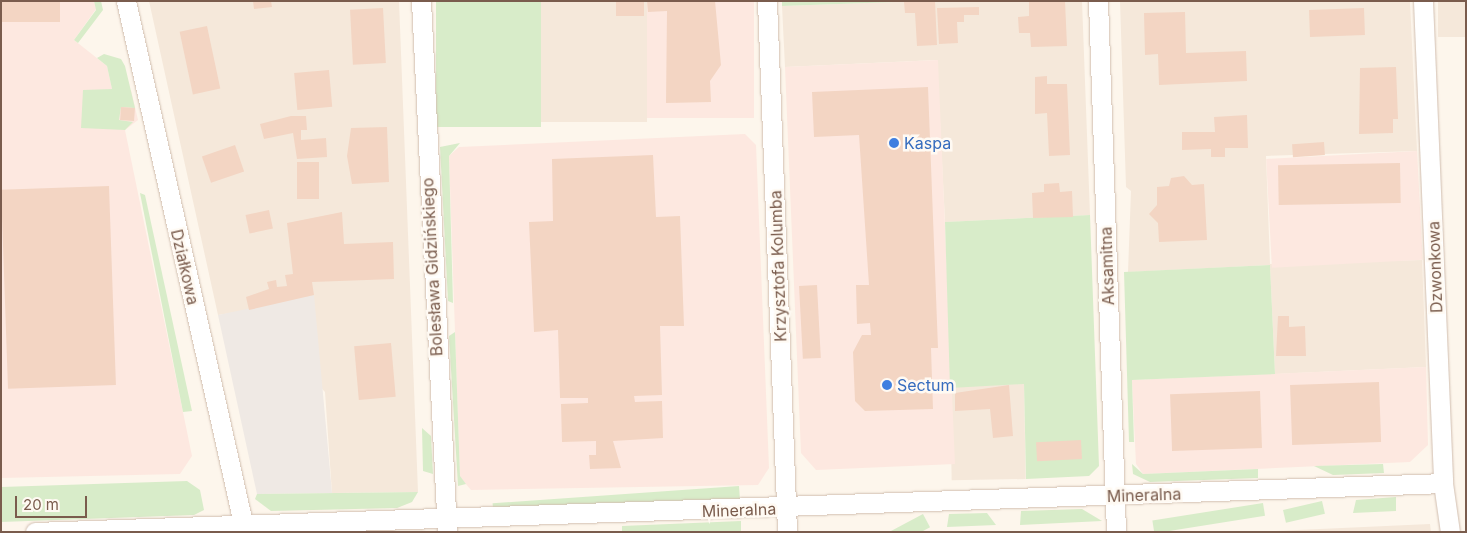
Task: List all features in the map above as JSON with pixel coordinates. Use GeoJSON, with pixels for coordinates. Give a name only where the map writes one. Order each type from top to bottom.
{"type":"FeatureCollection","features":[{"type":"Feature","properties":{"kind":"street","name":"Działkowa"},"geometry":{"type":"LineString","coordinates":[[126,1],[244,528]]}},
{"type":"Feature","properties":{"kind":"street","name":"Bolesława Gidzińskiego"},"geometry":{"type":"LineString","coordinates":[[421,1],[446,525]]}},
{"type":"Feature","properties":{"kind":"street","name":"Krzysztofa Kolumba"},"geometry":{"type":"LineString","coordinates":[[767,1],[787,532]]}},
{"type":"Feature","properties":{"kind":"street","name":"Aksamitna"},"geometry":{"type":"LineString","coordinates":[[1098,1],[1116,532]]}},
{"type":"Feature","properties":{"kind":"street","name":"Dzwonkowa"},"geometry":{"type":"LineString","coordinates":[[1424,1],[1444,483],[1450,532]]}},
{"type":"Feature","properties":{"kind":"street","name":"Mineralna"},"geometry":{"type":"LineString","coordinates":[[34,532],[446,525],[787,508],[1444,483]]}},
{"type":"Feature","properties":{"kind":"shaded area"},"geometry":{"type":"Polygon","coordinates":[[[1,1],[94,1],[96,9],[74,40],[107,66],[112,89],[131,90],[138,120],[125,130],[192,456],[180,474],[1,478],[1,1]]]}},
{"type":"Feature","properties":{"kind":"shaded area"},"geometry":{"type":"Polygon","coordinates":[[[149,1],[399,1],[418,492],[332,493],[325,392],[249,310],[218,315],[149,1]]]}},
{"type":"Feature","properties":{"kind":"shaded area"},"geometry":{"type":"Polygon","coordinates":[[[541,1],[647,1],[647,122],[541,122],[541,1]]]}},
{"type":"Feature","properties":{"kind":"shaded area"},"geometry":{"type":"Polygon","coordinates":[[[647,1],[754,1],[754,118],[647,118],[647,1]]]}},
{"type":"Feature","properties":{"kind":"shaded area"},"geometry":{"type":"Polygon","coordinates":[[[924,1],[1082,1],[1090,215],[945,222],[937,60],[785,67],[782,6],[924,1]]]}},
{"type":"Feature","properties":{"kind":"shaded area"},"geometry":{"type":"Polygon","coordinates":[[[1120,1],[1410,1],[1417,151],[1266,156],[1270,264],[1422,260],[1426,367],[1275,374],[1270,265],[1128,272],[1131,191],[1126,187],[1120,1]]]}},
{"type":"Feature","properties":{"kind":"shaded area"},"geometry":{"type":"Polygon","coordinates":[[[1438,1],[1466,1],[1466,37],[1438,37],[1438,1]]]}},
{"type":"Feature","properties":{"kind":"shaded area"},"geometry":{"type":"Polygon","coordinates":[[[938,60],[955,464],[816,470],[801,453],[785,67],[938,60]]]}},
{"type":"Feature","properties":{"kind":"shaded area"},"geometry":{"type":"Polygon","coordinates":[[[745,134],[756,145],[769,468],[758,485],[471,490],[460,477],[449,156],[459,147],[745,134]]]}},
{"type":"Feature","properties":{"kind":"shaded area"},"geometry":{"type":"Polygon","coordinates":[[[1417,151],[1423,260],[1272,268],[1266,159],[1417,151]]]}},
{"type":"Feature","properties":{"kind":"shaded area"},"geometry":{"type":"Polygon","coordinates":[[[314,295],[332,493],[257,494],[218,315],[314,295]]]}},
{"type":"Feature","properties":{"kind":"shaded area"},"geometry":{"type":"Polygon","coordinates":[[[1426,367],[1428,445],[1410,462],[1143,474],[1136,464],[1132,380],[1426,367]]]}},
{"type":"Feature","properties":{"kind":"shaded area"},"geometry":{"type":"Polygon","coordinates":[[[1024,384],[1026,479],[952,480],[950,385],[1024,384]]]}},
{"type":"Feature","properties":{"kind":"shaded area"},"geometry":{"type":"Polygon","coordinates":[[[1430,524],[1431,532],[1254,532],[1430,524]]]}},
{"type":"Feature","properties":{"kind":"green space"},"geometry":{"type":"Polygon","coordinates":[[[94,1],[101,1],[103,10],[78,43],[74,40],[96,10],[94,1]]]}},
{"type":"Feature","properties":{"kind":"green space"},"geometry":{"type":"Polygon","coordinates":[[[436,1],[541,1],[541,127],[436,127],[436,1]]]}},
{"type":"Feature","properties":{"kind":"green space"},"geometry":{"type":"Polygon","coordinates":[[[782,1],[924,1],[782,6],[782,1]]]}},
{"type":"Feature","properties":{"kind":"green space"},"geometry":{"type":"Polygon","coordinates":[[[104,54],[121,59],[125,66],[135,108],[121,107],[119,120],[133,122],[125,130],[81,128],[83,90],[112,89],[107,66],[97,58],[104,54]]]}},
{"type":"Feature","properties":{"kind":"green space"},"geometry":{"type":"Polygon","coordinates":[[[460,143],[449,156],[453,303],[448,301],[440,147],[460,143]]]}},
{"type":"Feature","properties":{"kind":"green space"},"geometry":{"type":"Polygon","coordinates":[[[140,193],[145,195],[192,411],[183,412],[140,193]]]}},
{"type":"Feature","properties":{"kind":"green space"},"geometry":{"type":"Polygon","coordinates":[[[1090,215],[1099,466],[1089,476],[1026,479],[1024,384],[950,388],[945,222],[1090,215]]]}},
{"type":"Feature","properties":{"kind":"green space"},"geometry":{"type":"Polygon","coordinates":[[[1270,265],[1275,374],[1132,380],[1134,442],[1129,442],[1124,272],[1270,265]]]}},
{"type":"Feature","properties":{"kind":"green space"},"geometry":{"type":"Polygon","coordinates":[[[455,332],[460,476],[466,484],[458,486],[449,336],[455,332]]]}},
{"type":"Feature","properties":{"kind":"green space"},"geometry":{"type":"Polygon","coordinates":[[[422,428],[431,436],[433,474],[423,471],[422,428]]]}},
{"type":"Feature","properties":{"kind":"green space"},"geometry":{"type":"Polygon","coordinates":[[[1132,464],[1143,474],[1258,469],[1258,478],[1150,482],[1133,474],[1132,464]]]}},
{"type":"Feature","properties":{"kind":"green space"},"geometry":{"type":"Polygon","coordinates":[[[1383,464],[1384,473],[1333,475],[1314,466],[1383,464]]]}},
{"type":"Feature","properties":{"kind":"green space"},"geometry":{"type":"Polygon","coordinates":[[[187,481],[200,490],[204,510],[194,515],[1,522],[1,487],[187,481]]]}},
{"type":"Feature","properties":{"kind":"green space"},"geometry":{"type":"Polygon","coordinates":[[[739,486],[740,499],[494,516],[493,503],[739,486]]]}},
{"type":"Feature","properties":{"kind":"green space"},"geometry":{"type":"Polygon","coordinates":[[[418,492],[412,502],[397,508],[271,511],[255,499],[257,494],[418,492]]]}},
{"type":"Feature","properties":{"kind":"green space"},"geometry":{"type":"Polygon","coordinates":[[[1396,497],[1396,511],[1353,513],[1356,500],[1396,497]]]}},
{"type":"Feature","properties":{"kind":"green space"},"geometry":{"type":"Polygon","coordinates":[[[1322,501],[1325,514],[1286,523],[1283,510],[1322,501]]]}},
{"type":"Feature","properties":{"kind":"green space"},"geometry":{"type":"Polygon","coordinates":[[[1263,503],[1265,516],[1163,532],[1154,532],[1152,521],[1263,503]]]}},
{"type":"Feature","properties":{"kind":"green space"},"geometry":{"type":"Polygon","coordinates":[[[1082,509],[1102,521],[1020,525],[1021,511],[1082,509]]]}},
{"type":"Feature","properties":{"kind":"green space"},"geometry":{"type":"Polygon","coordinates":[[[987,513],[996,525],[947,527],[949,514],[987,513]]]}},
{"type":"Feature","properties":{"kind":"green space"},"geometry":{"type":"Polygon","coordinates":[[[923,514],[930,527],[921,532],[889,532],[923,514]]]}},
{"type":"Feature","properties":{"kind":"green space"},"geometry":{"type":"Polygon","coordinates":[[[741,521],[741,532],[622,532],[622,526],[741,521]]]}},
{"type":"Feature","properties":{"kind":"building"},"geometry":{"type":"Polygon","coordinates":[[[1,1],[60,1],[60,22],[1,22],[1,1]]]}},
{"type":"Feature","properties":{"kind":"building"},"geometry":{"type":"Polygon","coordinates":[[[253,1],[271,1],[272,7],[254,9],[253,1]]]}},
{"type":"Feature","properties":{"kind":"building"},"geometry":{"type":"Polygon","coordinates":[[[616,1],[644,1],[644,16],[616,16],[616,1]]]}},
{"type":"Feature","properties":{"kind":"building"},"geometry":{"type":"Polygon","coordinates":[[[647,1],[715,1],[721,65],[710,81],[711,102],[666,103],[667,11],[648,12],[647,1]]]}},
{"type":"Feature","properties":{"kind":"building"},"geometry":{"type":"Polygon","coordinates":[[[935,1],[937,45],[917,46],[915,13],[905,13],[904,2],[935,1]]]}},
{"type":"Feature","properties":{"kind":"building"},"geometry":{"type":"Polygon","coordinates":[[[1029,1],[1065,1],[1067,46],[1031,47],[1030,33],[1019,33],[1018,17],[1029,16],[1029,1]]]}},
{"type":"Feature","properties":{"kind":"building"},"geometry":{"type":"Polygon","coordinates":[[[979,7],[979,15],[964,15],[964,22],[957,22],[958,43],[939,44],[937,8],[979,7]]]}},
{"type":"Feature","properties":{"kind":"building"},"geometry":{"type":"Polygon","coordinates":[[[383,8],[386,63],[353,65],[350,10],[383,8]]]}},
{"type":"Feature","properties":{"kind":"building"},"geometry":{"type":"Polygon","coordinates":[[[1364,8],[1365,35],[1310,37],[1309,10],[1364,8]]]}},
{"type":"Feature","properties":{"kind":"building"},"geometry":{"type":"Polygon","coordinates":[[[1185,12],[1186,53],[1246,51],[1247,81],[1159,85],[1158,54],[1145,55],[1144,13],[1185,12]]]}},
{"type":"Feature","properties":{"kind":"building"},"geometry":{"type":"Polygon","coordinates":[[[207,26],[220,89],[193,94],[180,32],[207,26]]]}},
{"type":"Feature","properties":{"kind":"building"},"geometry":{"type":"Polygon","coordinates":[[[1396,67],[1398,119],[1393,119],[1393,133],[1359,134],[1360,68],[1396,67]]]}},
{"type":"Feature","properties":{"kind":"building"},"geometry":{"type":"Polygon","coordinates":[[[329,70],[332,107],[297,110],[294,73],[329,70]]]}},
{"type":"Feature","properties":{"kind":"building"},"geometry":{"type":"Polygon","coordinates":[[[1047,76],[1047,84],[1067,84],[1070,155],[1049,156],[1047,113],[1035,114],[1035,77],[1047,76]]]}},
{"type":"Feature","properties":{"kind":"building"},"geometry":{"type":"Polygon","coordinates":[[[928,87],[938,348],[931,348],[933,409],[865,411],[855,401],[853,352],[862,335],[871,335],[870,323],[857,324],[856,285],[869,285],[859,135],[814,137],[812,92],[928,87]]]}},
{"type":"Feature","properties":{"kind":"building"},"geometry":{"type":"Polygon","coordinates":[[[121,107],[135,108],[134,121],[120,120],[121,107]]]}},
{"type":"Feature","properties":{"kind":"building"},"geometry":{"type":"Polygon","coordinates":[[[1247,115],[1248,148],[1225,148],[1225,157],[1211,157],[1211,149],[1182,150],[1182,132],[1215,132],[1214,117],[1247,115]]]}},
{"type":"Feature","properties":{"kind":"building"},"geometry":{"type":"Polygon","coordinates":[[[291,116],[306,116],[307,130],[301,130],[301,140],[326,138],[327,157],[297,159],[293,133],[264,139],[260,124],[291,116]]]}},
{"type":"Feature","properties":{"kind":"building"},"geometry":{"type":"Polygon","coordinates":[[[387,127],[389,182],[352,184],[347,156],[351,128],[387,127]]]}},
{"type":"Feature","properties":{"kind":"building"},"geometry":{"type":"Polygon","coordinates":[[[1324,142],[1325,155],[1293,157],[1292,144],[1324,142]]]}},
{"type":"Feature","properties":{"kind":"building"},"geometry":{"type":"Polygon","coordinates":[[[235,145],[244,171],[211,183],[202,156],[235,145]]]}},
{"type":"Feature","properties":{"kind":"building"},"geometry":{"type":"Polygon","coordinates":[[[653,155],[656,217],[680,216],[684,326],[660,326],[662,395],[634,396],[635,402],[662,401],[663,438],[613,441],[621,468],[590,469],[589,455],[596,455],[596,441],[562,442],[561,404],[588,403],[588,398],[560,398],[558,330],[534,332],[529,222],[553,221],[552,159],[653,155]]]}},
{"type":"Feature","properties":{"kind":"building"},"geometry":{"type":"Polygon","coordinates":[[[297,162],[319,162],[319,199],[297,199],[297,162]]]}},
{"type":"Feature","properties":{"kind":"building"},"geometry":{"type":"Polygon","coordinates":[[[1400,163],[1401,203],[1279,205],[1278,165],[1400,163]]]}},
{"type":"Feature","properties":{"kind":"building"},"geometry":{"type":"Polygon","coordinates":[[[1184,176],[1192,185],[1204,184],[1207,240],[1159,242],[1158,223],[1149,214],[1157,205],[1157,187],[1169,186],[1171,178],[1184,176]]]}},
{"type":"Feature","properties":{"kind":"building"},"geometry":{"type":"Polygon","coordinates":[[[1059,183],[1060,192],[1072,191],[1073,217],[1033,218],[1032,193],[1044,192],[1044,184],[1059,183]]]}},
{"type":"Feature","properties":{"kind":"building"},"geometry":{"type":"Polygon","coordinates":[[[109,186],[116,385],[8,389],[1,190],[109,186]]]}},
{"type":"Feature","properties":{"kind":"building"},"geometry":{"type":"Polygon","coordinates":[[[269,210],[273,229],[249,234],[246,215],[269,210]]]}},
{"type":"Feature","properties":{"kind":"building"},"geometry":{"type":"Polygon","coordinates":[[[342,212],[344,244],[393,242],[394,279],[312,282],[314,295],[249,310],[246,297],[269,289],[267,282],[276,280],[277,287],[287,286],[285,275],[293,274],[287,223],[342,212]]]}},
{"type":"Feature","properties":{"kind":"building"},"geometry":{"type":"Polygon","coordinates":[[[817,285],[821,358],[803,359],[799,286],[817,285]]]}},
{"type":"Feature","properties":{"kind":"building"},"geometry":{"type":"Polygon","coordinates":[[[1278,316],[1289,316],[1289,327],[1305,326],[1306,356],[1276,356],[1278,316]]]}},
{"type":"Feature","properties":{"kind":"building"},"geometry":{"type":"Polygon","coordinates":[[[391,343],[396,397],[359,400],[354,346],[391,343]]]}},
{"type":"Feature","properties":{"kind":"building"},"geometry":{"type":"Polygon","coordinates":[[[1379,382],[1381,442],[1292,445],[1290,385],[1379,382]]]}},
{"type":"Feature","properties":{"kind":"building"},"geometry":{"type":"Polygon","coordinates":[[[1009,385],[1013,436],[993,438],[990,409],[955,411],[955,393],[1009,385]]]}},
{"type":"Feature","properties":{"kind":"building"},"geometry":{"type":"Polygon","coordinates":[[[1260,391],[1262,448],[1172,451],[1170,394],[1260,391]]]}},
{"type":"Feature","properties":{"kind":"building"},"geometry":{"type":"Polygon","coordinates":[[[1081,440],[1082,459],[1037,461],[1036,442],[1081,440]]]}},
{"type":"Feature","properties":{"kind":"place","name":"Kaspa"},"geometry":{"type":"Point","coordinates":[894,143]}},
{"type":"Feature","properties":{"kind":"place","name":"Sectum"},"geometry":{"type":"Point","coordinates":[887,385]}}]}
